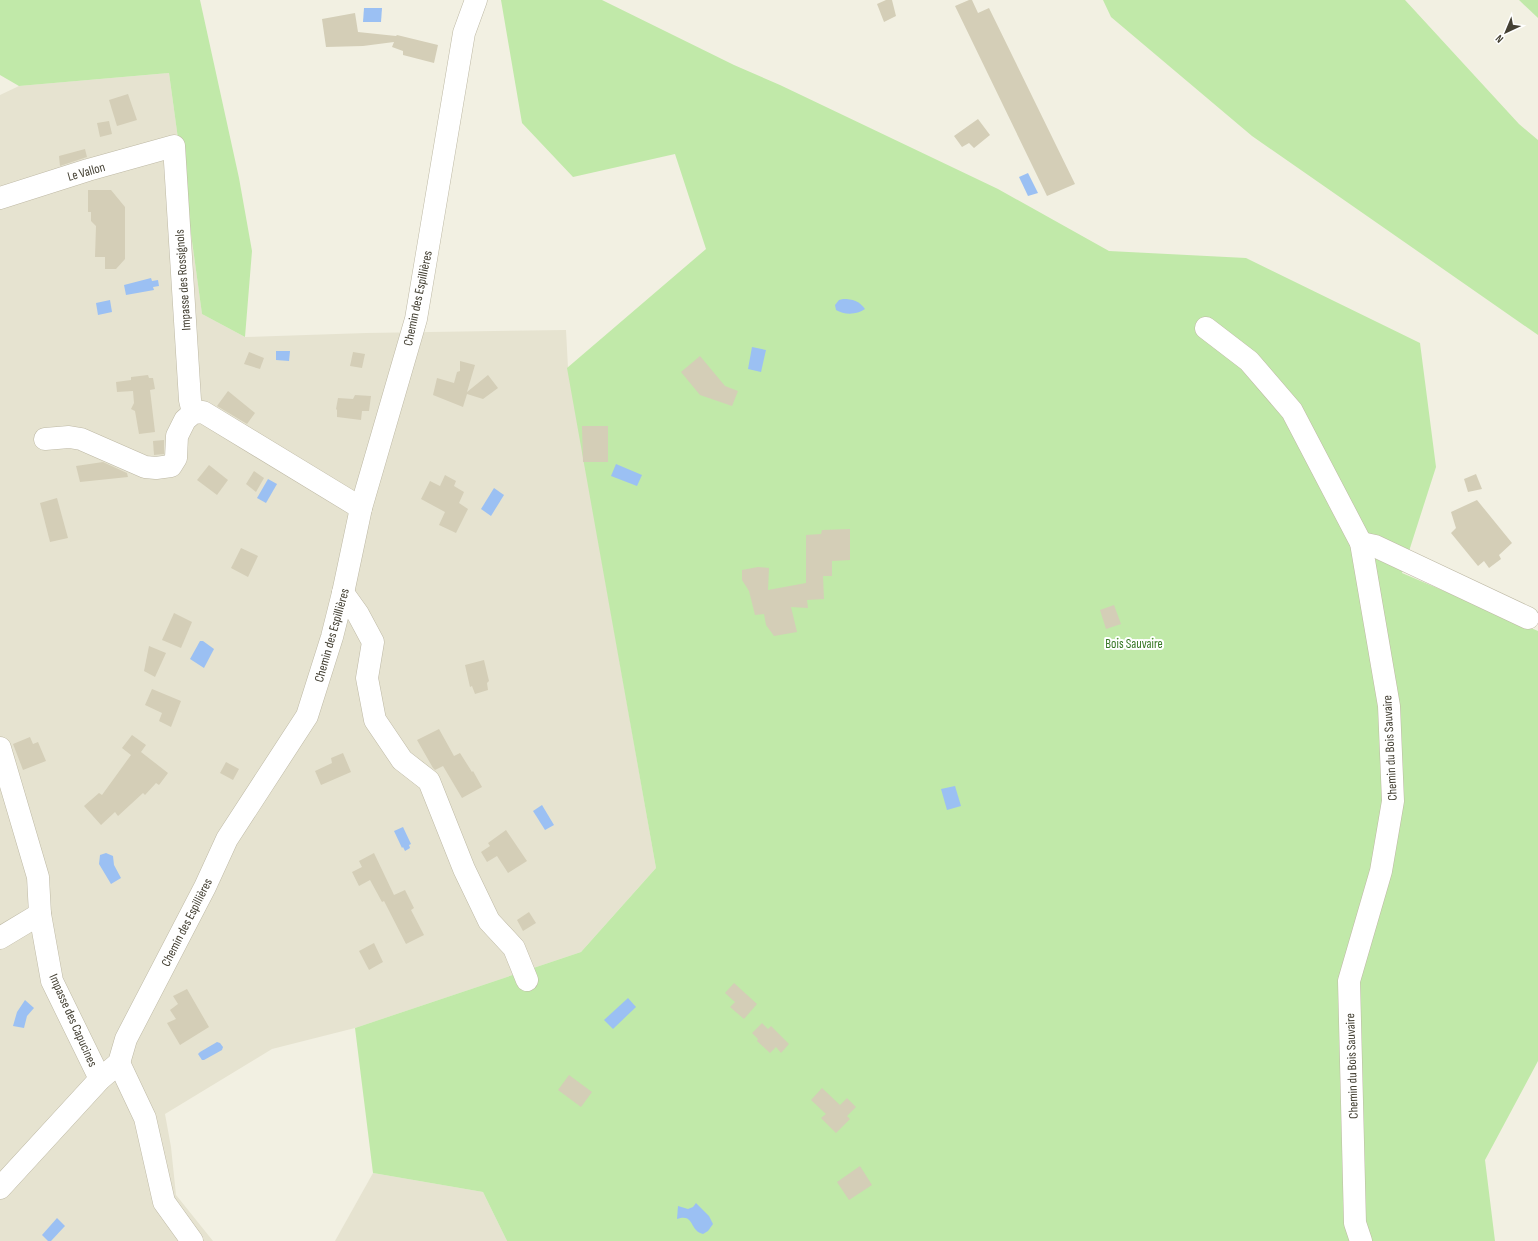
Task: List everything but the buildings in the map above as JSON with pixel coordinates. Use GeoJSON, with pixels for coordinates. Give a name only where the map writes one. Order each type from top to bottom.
{"type":"FeatureCollection","features":[{"type":"Feature","properties":{"kind":"street","name":"Chemin des Espillières"},"geometry":{"type":"LineString","coordinates":[[119,1063],[126,1039],[205,887],[227,839],[307,716],[332,637],[361,508],[416,320],[464,34],[476,0]]}},
{"type":"Feature","properties":{"kind":"street","name":"Le Vallon"},"geometry":{"type":"LineString","coordinates":[[0,198],[88,170],[174,146]]}},
{"type":"Feature","properties":{"kind":"street","name":"Impasse des Rossignols"},"geometry":{"type":"LineString","coordinates":[[174,146],[190,400],[193,413]]}},
{"type":"Feature","properties":{"kind":"street","name":"Chemin du Bois Sauvaire"},"geometry":{"type":"LineString","coordinates":[[1206,328],[1249,361],[1292,411],[1361,543],[1389,706],[1393,801],[1381,870],[1349,981],[1356,1223],[1361,1241]]}},
{"type":"Feature","properties":{"kind":"street"},"geometry":{"type":"LineString","coordinates":[[45,439],[69,437],[81,439],[145,467],[156,468],[171,466],[176,458],[177,436],[186,420],[193,413],[203,412],[361,508]]}},
{"type":"Feature","properties":{"kind":"street"},"geometry":{"type":"LineString","coordinates":[[1361,543],[1375,546],[1528,618]]}},
{"type":"Feature","properties":{"kind":"street"},"geometry":{"type":"LineString","coordinates":[[343,593],[358,614],[373,642],[367,678],[375,720],[402,760],[429,781],[464,868],[489,921],[514,948],[527,980]]}},
{"type":"Feature","properties":{"kind":"street","name":"Impasse des Capucines"},"geometry":{"type":"LineString","coordinates":[[0,748],[38,877],[40,914],[52,981],[100,1079]]}},
{"type":"Feature","properties":{"kind":"street"},"geometry":{"type":"LineString","coordinates":[[0,938],[40,914]]}},
{"type":"Feature","properties":{"kind":"street"},"geometry":{"type":"LineString","coordinates":[[0,1188],[100,1079],[119,1063],[145,1118],[164,1202],[192,1241]]}},
{"type":"Feature","properties":{"kind":"shaded area"},"geometry":{"type":"Polygon","coordinates":[[[169,73],[202,314],[245,337],[366,333],[566,330],[568,368],[656,868],[581,952],[355,1028],[272,1049],[165,1114],[171,1147],[176,1195],[213,1241],[0,1241],[0,95],[19,86],[169,73]]]}},
{"type":"Feature","properties":{"kind":"shaded area"},"geometry":{"type":"Polygon","coordinates":[[[373,1173],[483,1192],[507,1241],[335,1241],[373,1173]]]}},
{"type":"Feature","properties":{"kind":"green space"},"geometry":{"type":"Polygon","coordinates":[[[0,0],[200,0],[239,178],[252,251],[245,337],[202,314],[169,73],[19,86],[0,75],[0,0]]]}},
{"type":"Feature","properties":{"kind":"green space","name":"Bois Sauvaire"},"geometry":{"type":"Polygon","coordinates":[[[501,0],[602,0],[734,65],[780,85],[998,189],[1109,251],[1246,258],[1420,343],[1436,467],[1402,573],[1538,631],[1538,1061],[1485,1160],[1495,1241],[507,1241],[483,1192],[373,1173],[355,1028],[581,952],[656,868],[567,368],[706,249],[675,154],[573,177],[522,123],[501,0]]]}},
{"type":"Feature","properties":{"kind":"green space"},"geometry":{"type":"Polygon","coordinates":[[[1103,0],[1405,0],[1519,124],[1538,140],[1538,335],[1252,136],[1111,17],[1103,0]]]}},
{"type":"Feature","properties":{"kind":"green space"},"geometry":{"type":"Polygon","coordinates":[[[1519,0],[1538,0],[1538,18],[1519,0]]]}},
{"type":"Feature","properties":{"kind":"water"},"geometry":{"type":"Polygon","coordinates":[[[364,8],[382,8],[381,22],[363,22],[364,8]]]}},
{"type":"Feature","properties":{"kind":"water"},"geometry":{"type":"Polygon","coordinates":[[[1028,173],[1038,193],[1028,196],[1019,177],[1028,173]]]}},
{"type":"Feature","properties":{"kind":"water"},"geometry":{"type":"Polygon","coordinates":[[[151,278],[152,281],[158,280],[159,286],[153,287],[154,290],[126,295],[124,285],[151,278]]]}},
{"type":"Feature","properties":{"kind":"water"},"geometry":{"type":"Polygon","coordinates":[[[843,299],[856,301],[865,309],[854,313],[839,312],[836,310],[835,305],[839,300],[843,299]]]}},
{"type":"Feature","properties":{"kind":"water"},"geometry":{"type":"Polygon","coordinates":[[[110,300],[112,312],[98,315],[96,303],[110,300]]]}},
{"type":"Feature","properties":{"kind":"water"},"geometry":{"type":"Polygon","coordinates":[[[752,347],[766,350],[761,372],[748,369],[752,347]]]}},
{"type":"Feature","properties":{"kind":"water"},"geometry":{"type":"Polygon","coordinates":[[[276,351],[290,351],[289,361],[276,360],[276,351]]]}},
{"type":"Feature","properties":{"kind":"water"},"geometry":{"type":"Polygon","coordinates":[[[616,464],[642,475],[637,486],[611,476],[616,464]]]}},
{"type":"Feature","properties":{"kind":"water"},"geometry":{"type":"Polygon","coordinates":[[[268,479],[277,484],[266,503],[257,498],[268,479]]]}},
{"type":"Feature","properties":{"kind":"water"},"geometry":{"type":"Polygon","coordinates":[[[494,488],[504,495],[491,516],[481,509],[494,488]]]}},
{"type":"Feature","properties":{"kind":"water"},"geometry":{"type":"Polygon","coordinates":[[[200,641],[203,641],[214,649],[204,668],[190,659],[200,641]]]}},
{"type":"Feature","properties":{"kind":"water"},"geometry":{"type":"Polygon","coordinates":[[[955,786],[961,806],[947,810],[941,789],[955,786]]]}},
{"type":"Feature","properties":{"kind":"water"},"geometry":{"type":"Polygon","coordinates":[[[542,805],[554,825],[545,830],[533,811],[542,805]]]}},
{"type":"Feature","properties":{"kind":"water"},"geometry":{"type":"Polygon","coordinates":[[[403,827],[411,844],[409,845],[410,848],[405,851],[394,831],[403,827]]]}},
{"type":"Feature","properties":{"kind":"water"},"geometry":{"type":"Polygon","coordinates":[[[106,853],[113,856],[114,865],[121,878],[111,884],[99,864],[100,855],[106,853]]]}},
{"type":"Feature","properties":{"kind":"water"},"geometry":{"type":"Polygon","coordinates":[[[628,998],[636,1007],[613,1029],[604,1020],[628,998]]]}},
{"type":"Feature","properties":{"kind":"water"},"geometry":{"type":"Polygon","coordinates":[[[25,1000],[34,1008],[27,1016],[24,1028],[13,1026],[17,1012],[25,1000]]]}},
{"type":"Feature","properties":{"kind":"water"},"geometry":{"type":"Polygon","coordinates":[[[217,1042],[223,1047],[222,1050],[202,1060],[198,1054],[217,1042]]]}},
{"type":"Feature","properties":{"kind":"water"},"geometry":{"type":"Polygon","coordinates":[[[696,1203],[709,1216],[713,1224],[708,1231],[703,1234],[696,1230],[687,1218],[677,1219],[678,1206],[688,1209],[693,1207],[696,1203]]]}},
{"type":"Feature","properties":{"kind":"water"},"geometry":{"type":"Polygon","coordinates":[[[57,1218],[65,1226],[51,1241],[48,1241],[42,1235],[57,1218]]]}}]}
